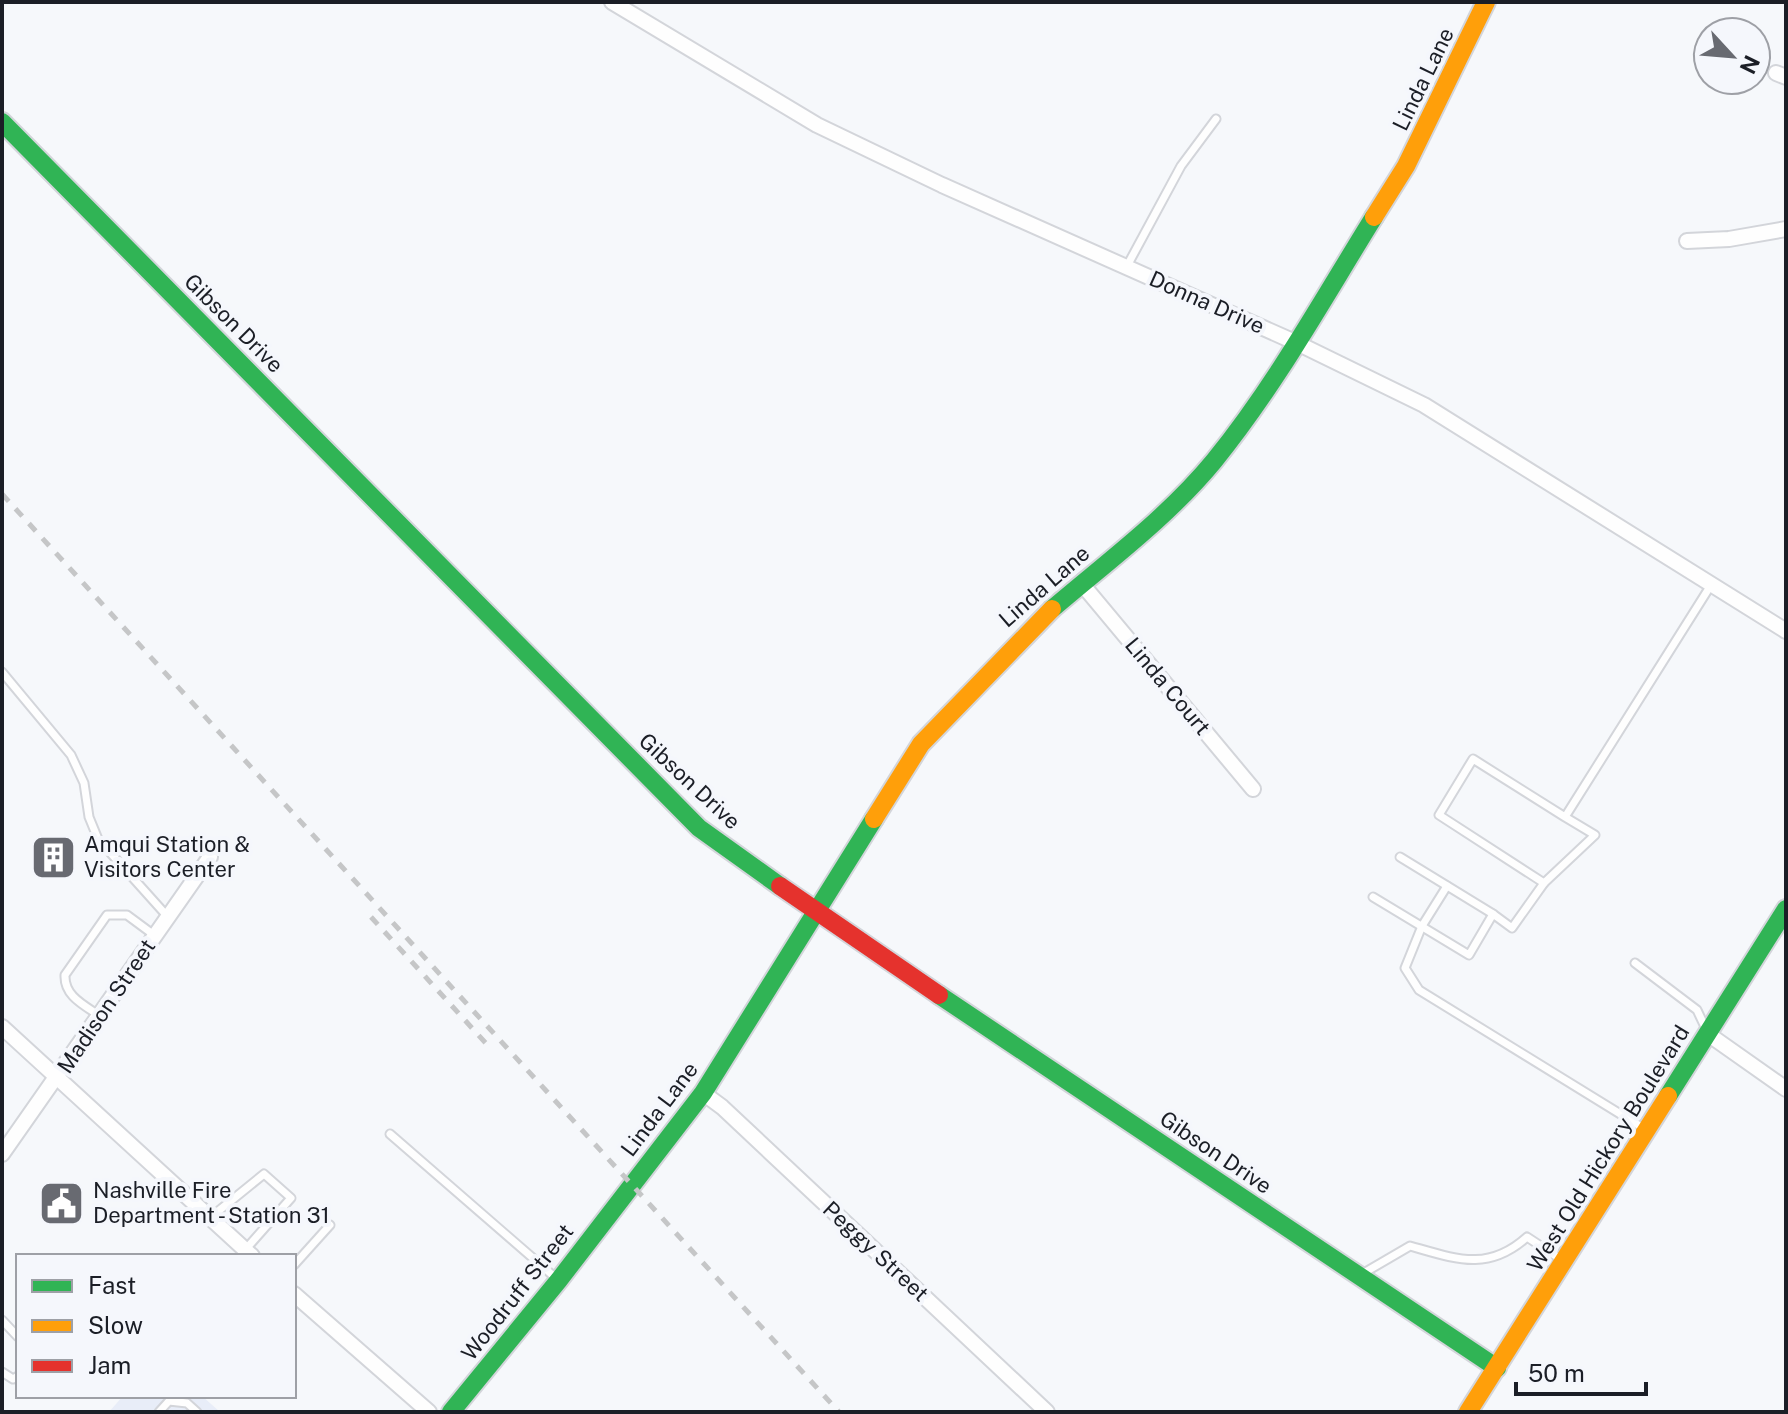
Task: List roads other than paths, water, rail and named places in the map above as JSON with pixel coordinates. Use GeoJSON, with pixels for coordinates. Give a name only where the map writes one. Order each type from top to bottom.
{"type":"FeatureCollection","features":[{"type":"Feature","properties":{"kind":"street","name":"Donna Drive"},"geometry":{"type":"LineString","coordinates":[[612,2],[804,118],[942,185],[1297,343],[1474,434],[1786,631]]}},
{"type":"Feature","properties":{"kind":"street","name":"Linda Lane"},"geometry":{"type":"LineString","coordinates":[[620,1200],[703,1093],[921,744],[1004,653],[1157,520],[1212,463],[1297,343],[1406,166],[1486,2]]}},
{"type":"Feature","properties":{"kind":"street","name":"Gibson Drive"},"geometry":{"type":"LineString","coordinates":[[2,122],[699,828],[814,911],[1497,1368]]}},
{"type":"Feature","properties":{"kind":"street"},"geometry":{"type":"LineString","coordinates":[[1687,241],[1729,239],[1786,229]]}},
{"type":"Feature","properties":{"kind":"street","name":"Linda Court"},"geometry":{"type":"LineString","coordinates":[[1082,584],[1253,789]]}},
{"type":"Feature","properties":{"kind":"street","name":"Madison Street"},"geometry":{"type":"LineString","coordinates":[[2,1154],[210,857]]}},
{"type":"Feature","properties":{"kind":"street","name":"West Old Hickory Boulevard"},"geometry":{"type":"LineString","coordinates":[[1468,1412],[1786,909]]}},
{"type":"Feature","properties":{"kind":"street"},"geometry":{"type":"LineString","coordinates":[[2,1027],[248,1253]]}},
{"type":"Feature","properties":{"kind":"street"},"geometry":{"type":"LineString","coordinates":[[1708,1034],[1786,1089]]}},
{"type":"Feature","properties":{"kind":"street","name":"Peggy Street"},"geometry":{"type":"LineString","coordinates":[[703,1093],[722,1107],[1047,1412]]}},
{"type":"Feature","properties":{"kind":"street","name":"Woodruff Street"},"geometry":{"type":"LineString","coordinates":[[451,1412],[620,1200]]}},
{"type":"Feature","properties":{"kind":"street"},"geometry":{"type":"LineString","coordinates":[[296,1296],[429,1412]]}},
{"type":"Feature","properties":{"kind":"lane"},"geometry":{"type":"LineString","coordinates":[[1127,266],[1181,166],[1216,119]]}},
{"type":"Feature","properties":{"kind":"lane"},"geometry":{"type":"LineString","coordinates":[[1565,817],[1712,583]]}},
{"type":"Feature","properties":{"kind":"lane"},"geometry":{"type":"LineString","coordinates":[[2,672],[71,755],[84,783],[89,817],[98,839],[168,917]]}},
{"type":"Feature","properties":{"kind":"lane"},"geometry":{"type":"LineString","coordinates":[[1400,857],[1512,928],[1544,883],[1595,835],[1473,759],[1439,815],[1544,883]]}},
{"type":"Feature","properties":{"kind":"lane"},"geometry":{"type":"LineString","coordinates":[[1447,886],[1422,926],[1405,968],[1419,990],[1648,1130]]}},
{"type":"Feature","properties":{"kind":"lane"},"geometry":{"type":"LineString","coordinates":[[1373,897],[1469,955],[1493,914]]}},
{"type":"Feature","properties":{"kind":"lane"},"geometry":{"type":"LineString","coordinates":[[100,1016],[69,994],[64,986],[65,975],[107,915],[127,915],[154,935]]}},
{"type":"Feature","properties":{"kind":"lane"},"geometry":{"type":"LineString","coordinates":[[1635,963],[1697,1010],[1708,1034]]}},
{"type":"Feature","properties":{"kind":"lane"},"geometry":{"type":"LineString","coordinates":[[390,1134],[559,1280]]}},
{"type":"Feature","properties":{"kind":"lane"},"geometry":{"type":"LineString","coordinates":[[210,1218],[264,1174],[291,1198],[248,1253]]}},
{"type":"Feature","properties":{"kind":"lane"},"geometry":{"type":"LineString","coordinates":[[296,1263],[330,1225]]}},
{"type":"Feature","properties":{"kind":"lane"},"geometry":{"type":"LineString","coordinates":[[1358,1276],[1410,1246],[1478,1261],[1509,1252],[1527,1237],[1564,1262]]}},
{"type":"Feature","properties":{"kind":"lane"},"geometry":{"type":"LineString","coordinates":[[2,1320],[16,1335]]}},
{"type":"Feature","properties":{"kind":"lane"},"geometry":{"type":"LineString","coordinates":[[159,1412],[169,1401],[187,1403],[197,1412]]}},
{"type":"Feature","properties":{"kind":"railway"},"geometry":{"type":"LineString","coordinates":[[2,494],[839,1412]]}},
{"type":"Feature","properties":{"kind":"railway"},"geometry":{"type":"LineString","coordinates":[[371,917],[492,1050]]}},
{"type":"Feature","properties":{"kind":"place","name":"Amqui Station & Visitors Center"},"geometry":{"type":"Point","coordinates":[53,857]}},
{"type":"Feature","properties":{"kind":"place","name":"Nashville Fire Department - Station 31"},"geometry":{"type":"Point","coordinates":[62,1203]}}]}
